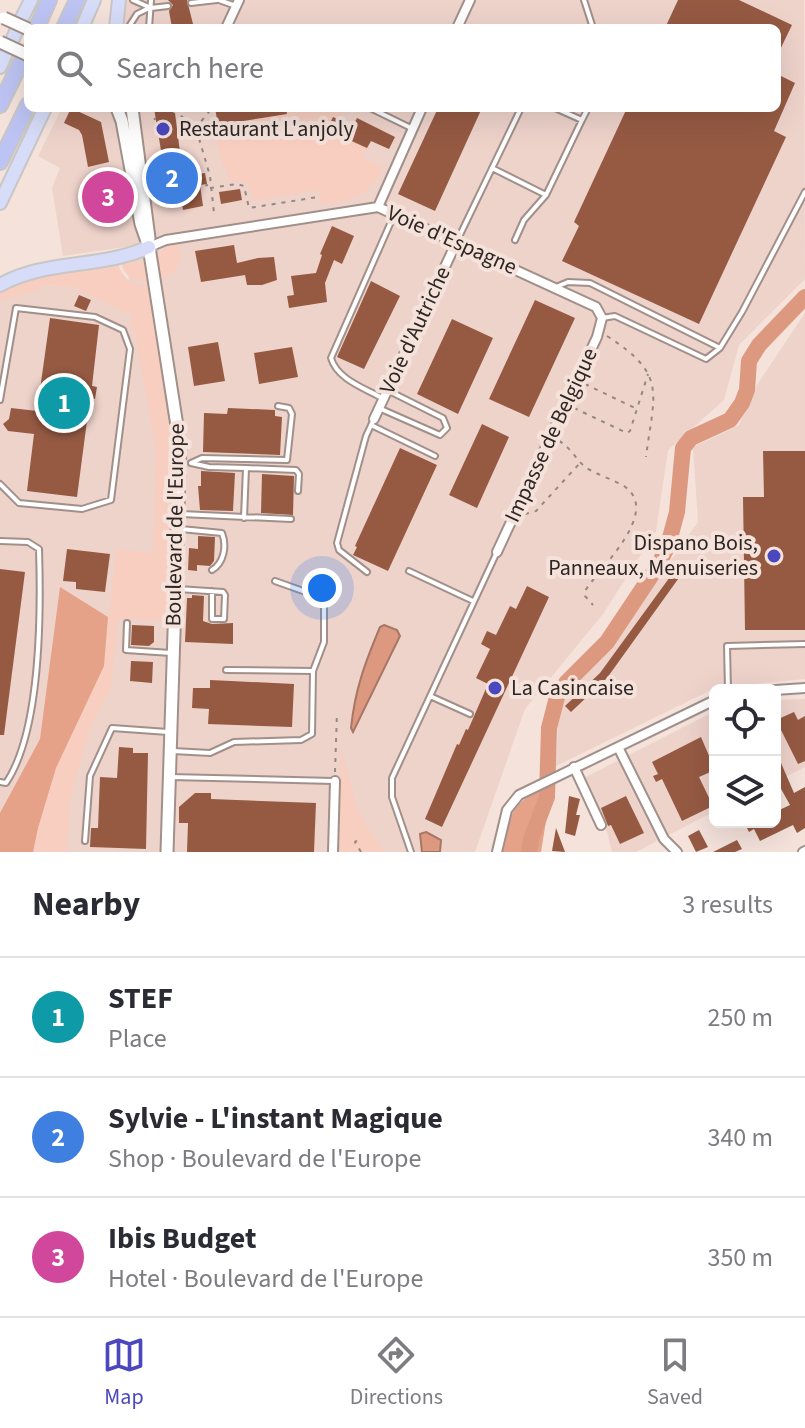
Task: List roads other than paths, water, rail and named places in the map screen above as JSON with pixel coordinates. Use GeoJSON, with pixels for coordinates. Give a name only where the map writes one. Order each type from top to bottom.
{"type":"FeatureCollection","features":[{"type":"Feature","properties":{"kind":"highway"},"geometry":{"type":"LineString","coordinates":[[27,24],[49,0]]}},
{"type":"Feature","properties":{"kind":"highway"},"geometry":{"type":"LineString","coordinates":[[66,24],[77,0]]}},
{"type":"Feature","properties":{"kind":"highway"},"geometry":{"type":"LineString","coordinates":[[0,105],[24,58]]}},
{"type":"Feature","properties":{"kind":"highway"},"geometry":{"type":"LineString","coordinates":[[0,162],[25,112]]}},
{"type":"Feature","properties":{"kind":"main road"},"geometry":{"type":"LineString","coordinates":[[0,67],[18,34],[31,0]]}},
{"type":"Feature","properties":{"kind":"main road"},"geometry":{"type":"LineString","coordinates":[[84,24],[94,0]]}},
{"type":"Feature","properties":{"kind":"main road"},"geometry":{"type":"LineString","coordinates":[[116,24],[119,0]]}},
{"type":"Feature","properties":{"kind":"main road"},"geometry":{"type":"LineString","coordinates":[[0,203],[43,112]]}},
{"type":"Feature","properties":{"kind":"main road"},"geometry":{"type":"LineString","coordinates":[[0,285],[39,269],[129,254],[149,247]]}},
{"type":"Feature","properties":{"kind":"street"},"geometry":{"type":"LineString","coordinates":[[459,24],[470,0]]}},
{"type":"Feature","properties":{"kind":"street"},"geometry":{"type":"LineString","coordinates":[[228,24],[238,3]]}},
{"type":"Feature","properties":{"kind":"street"},"geometry":{"type":"LineString","coordinates":[[2,17],[18,34]]}},
{"type":"Feature","properties":{"kind":"street","name":"Boulevard de l'Europe"},"geometry":{"type":"LineString","coordinates":[[119,112],[141,224],[149,247],[186,463],[178,529],[167,852]]}},
{"type":"Feature","properties":{"kind":"street"},"geometry":{"type":"LineString","coordinates":[[133,112],[149,226],[149,247]]}},
{"type":"Feature","properties":{"kind":"street"},"geometry":{"type":"LineString","coordinates":[[378,207],[420,112]]}},
{"type":"Feature","properties":{"kind":"street","name":"Voie d'Espagne"},"geometry":{"type":"LineString","coordinates":[[149,247],[166,240],[378,207],[592,304],[602,318]]}},
{"type":"Feature","properties":{"kind":"street","name":"Voie d'Autriche"},"geometry":{"type":"LineString","coordinates":[[372,422],[457,241]]}},
{"type":"Feature","properties":{"kind":"street","name":"Impasse de Belgique"},"geometry":{"type":"LineString","coordinates":[[497,552],[599,332],[602,318]]}},
{"type":"Feature","properties":{"kind":"street"},"geometry":{"type":"LineString","coordinates":[[781,690],[805,688]]}},
{"type":"Feature","properties":{"kind":"street"},"geometry":{"type":"LineString","coordinates":[[497,852],[510,804],[519,795],[709,703]]}},
{"type":"Feature","properties":{"kind":"street"},"geometry":{"type":"LineString","coordinates":[[618,747],[664,839],[677,852]]}},
{"type":"Feature","properties":{"kind":"street"},"geometry":{"type":"LineString","coordinates":[[574,767],[601,825]]}},
{"type":"Feature","properties":{"kind":"street"},"geometry":{"type":"LineString","coordinates":[[333,852],[335,781]]}},
{"type":"Feature","properties":{"kind":"lane"},"geometry":{"type":"LineString","coordinates":[[133,0],[151,8]]}},
{"type":"Feature","properties":{"kind":"lane"},"geometry":{"type":"LineString","coordinates":[[149,24],[151,0]]}},
{"type":"Feature","properties":{"kind":"lane"},"geometry":{"type":"LineString","coordinates":[[191,3],[218,0],[238,3]]}},
{"type":"Feature","properties":{"kind":"lane"},"geometry":{"type":"LineString","coordinates":[[584,0],[592,24]]}},
{"type":"Feature","properties":{"kind":"lane"},"geometry":{"type":"LineString","coordinates":[[131,24],[137,14],[168,6]]}},
{"type":"Feature","properties":{"kind":"lane"},"geometry":{"type":"LineString","coordinates":[[378,112],[413,129]]}},
{"type":"Feature","properties":{"kind":"lane"},"geometry":{"type":"LineString","coordinates":[[457,241],[519,112]]}},
{"type":"Feature","properties":{"kind":"lane"},"geometry":{"type":"LineString","coordinates":[[564,112],[582,120]]}},
{"type":"Feature","properties":{"kind":"lane"},"geometry":{"type":"LineString","coordinates":[[515,240],[524,220],[546,195],[586,112]]}},
{"type":"Feature","properties":{"kind":"lane"},"geometry":{"type":"LineString","coordinates":[[492,168],[546,195]]}},
{"type":"Feature","properties":{"kind":"lane"},"geometry":{"type":"LineString","coordinates":[[602,318],[615,316],[706,359],[720,348],[742,312],[805,192]]}},
{"type":"Feature","properties":{"kind":"lane"},"geometry":{"type":"LineString","coordinates":[[379,408],[436,434],[446,432],[447,423],[443,418],[343,376],[336,370],[331,358],[395,213]]}},
{"type":"Feature","properties":{"kind":"lane"},"geometry":{"type":"LineString","coordinates":[[556,287],[568,282],[590,283],[720,348]]}},
{"type":"Feature","properties":{"kind":"lane"},"geometry":{"type":"LineString","coordinates":[[0,400],[16,308],[95,317],[123,330],[130,349],[111,500],[82,509],[19,503],[0,484]]}},
{"type":"Feature","properties":{"kind":"lane"},"geometry":{"type":"LineString","coordinates":[[186,463],[202,458],[287,460],[292,414],[289,408],[278,406]]}},
{"type":"Feature","properties":{"kind":"lane"},"geometry":{"type":"LineString","coordinates":[[367,572],[339,550],[337,543],[372,422],[435,456]]}},
{"type":"Feature","properties":{"kind":"lane"},"geometry":{"type":"LineString","coordinates":[[186,463],[209,467],[296,470],[299,474],[298,491]]}},
{"type":"Feature","properties":{"kind":"lane"},"geometry":{"type":"LineString","coordinates":[[244,518],[246,468]]}},
{"type":"Feature","properties":{"kind":"lane"},"geometry":{"type":"LineString","coordinates":[[179,514],[291,519]]}},
{"type":"Feature","properties":{"kind":"lane"},"geometry":{"type":"LineString","coordinates":[[178,529],[222,533],[222,560],[212,570]]}},
{"type":"Feature","properties":{"kind":"lane"},"geometry":{"type":"LineString","coordinates":[[0,541],[28,542],[39,549],[41,617],[30,715],[14,771],[6,783],[0,782]]}},
{"type":"Feature","properties":{"kind":"lane"},"geometry":{"type":"LineString","coordinates":[[411,852],[390,787],[392,778],[497,552]]}},
{"type":"Feature","properties":{"kind":"lane"},"geometry":{"type":"LineString","coordinates":[[409,571],[473,601]]}},
{"type":"Feature","properties":{"kind":"lane"},"geometry":{"type":"LineString","coordinates":[[170,751],[210,753],[234,742],[309,738],[312,734],[313,671],[324,642],[324,603],[317,596],[275,581]]}},
{"type":"Feature","properties":{"kind":"lane"},"geometry":{"type":"LineString","coordinates":[[176,589],[212,591],[225,593],[224,619],[212,619],[212,591]]}},
{"type":"Feature","properties":{"kind":"lane"},"geometry":{"type":"LineString","coordinates":[[127,623],[126,650],[173,654]]}},
{"type":"Feature","properties":{"kind":"lane"},"geometry":{"type":"LineString","coordinates":[[728,684],[727,646],[805,644]]}},
{"type":"Feature","properties":{"kind":"lane"},"geometry":{"type":"LineString","coordinates":[[226,670],[313,671]]}},
{"type":"Feature","properties":{"kind":"lane"},"geometry":{"type":"LineString","coordinates":[[430,696],[470,714]]}},
{"type":"Feature","properties":{"kind":"lane"},"geometry":{"type":"LineString","coordinates":[[85,841],[90,776],[112,728],[171,732]]}},
{"type":"Feature","properties":{"kind":"lane"},"geometry":{"type":"LineString","coordinates":[[169,777],[335,781]]}},
{"type":"Feature","properties":{"kind":"waterway"},"geometry":{"type":"LineString","coordinates":[[529,852],[547,797],[549,728],[557,697],[566,683],[607,642],[659,564],[677,512],[683,448],[691,438],[730,420],[747,390],[749,361],[759,345],[805,297]]}},
{"type":"Feature","properties":{"kind":"place","name":"Restaurant L'anjoly"},"geometry":{"type":"Point","coordinates":[163,129]}},
{"type":"Feature","properties":{"kind":"place","name":"Sylvie - L'instant Magique"},"geometry":{"type":"Point","coordinates":[172,178]}},
{"type":"Feature","properties":{"kind":"place","name":"Ibis Budget"},"geometry":{"type":"Point","coordinates":[108,197]}},
{"type":"Feature","properties":{"kind":"place","name":"STEF"},"geometry":{"type":"Point","coordinates":[64,403]}},
{"type":"Feature","properties":{"kind":"place","name":"Dispano Bois, Panneaux, Menuiseries"},"geometry":{"type":"Point","coordinates":[774,556]}},
{"type":"Feature","properties":{"kind":"place","name":"La Casincaise"},"geometry":{"type":"Point","coordinates":[495,688]}}]}
